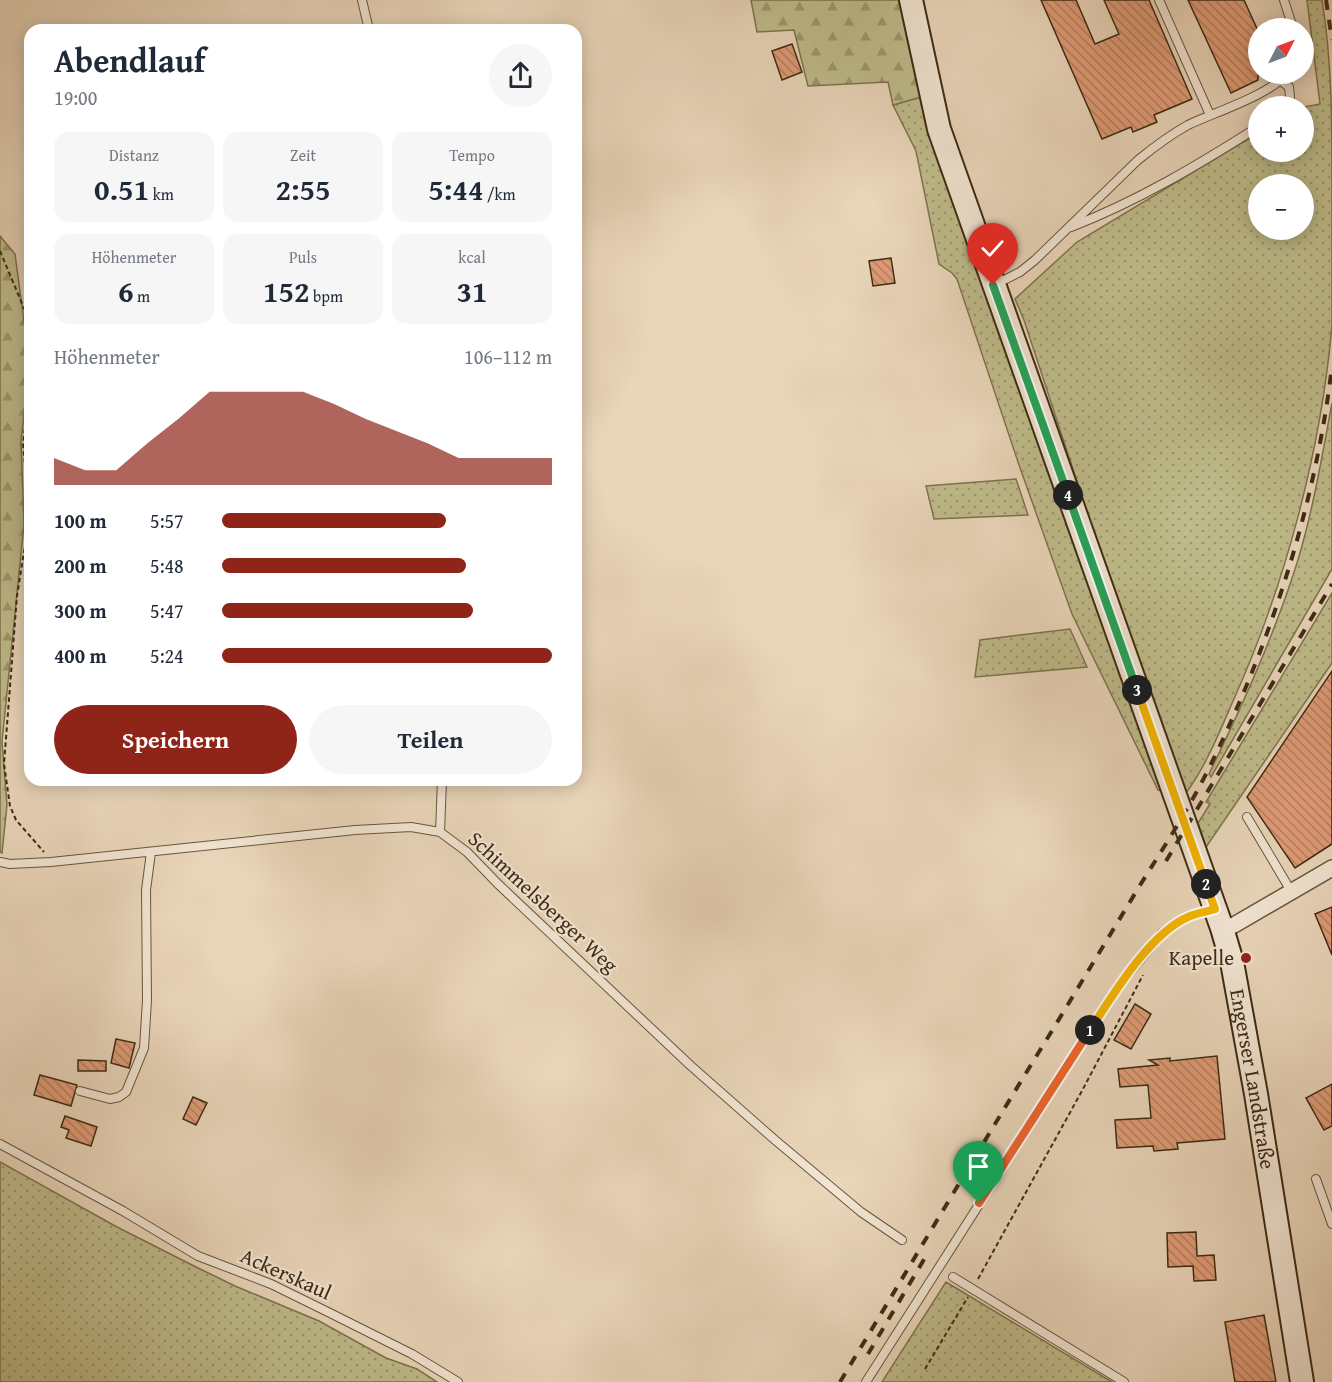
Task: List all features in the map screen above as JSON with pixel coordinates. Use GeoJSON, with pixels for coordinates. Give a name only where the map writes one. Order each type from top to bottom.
{"type":"FeatureCollection","features":[{"type":"Feature","properties":{"kind":"main road","name":"Engerser Landstraße"},"geometry":{"type":"LineString","coordinates":[[910,0],[939,129],[1219,919],[1232,962],[1256,1094],[1302,1382]]}},
{"type":"Feature","properties":{"kind":"street"},"geometry":{"type":"LineString","coordinates":[[1219,919],[1234,925],[1332,868]]}},
{"type":"Feature","properties":{"kind":"lane"},"geometry":{"type":"LineString","coordinates":[[362,0],[368,24]]}},
{"type":"Feature","properties":{"kind":"lane"},"geometry":{"type":"LineString","coordinates":[[1159,0],[1210,115]]}},
{"type":"Feature","properties":{"kind":"lane"},"geometry":{"type":"LineString","coordinates":[[1284,0],[1290,18]]}},
{"type":"Feature","properties":{"kind":"lane"},"geometry":{"type":"LineString","coordinates":[[993,285],[1020,272],[1035,260],[1138,160],[1173,133],[1276,84]]}},
{"type":"Feature","properties":{"kind":"lane"},"geometry":{"type":"LineString","coordinates":[[1067,229],[1104,215],[1143,195],[1248,133]]}},
{"type":"Feature","properties":{"kind":"lane"},"geometry":{"type":"LineString","coordinates":[[440,832],[442,786]]}},
{"type":"Feature","properties":{"kind":"lane"},"geometry":{"type":"LineString","coordinates":[[1248,817],[1291,891]]}},
{"type":"Feature","properties":{"kind":"lane","name":"Schimmelsberger Weg"},"geometry":{"type":"LineString","coordinates":[[0,862],[10,864],[51,862],[411,826],[440,832],[467,852],[690,1066],[861,1212],[902,1240]]}},
{"type":"Feature","properties":{"kind":"lane"},"geometry":{"type":"LineString","coordinates":[[80,1091],[110,1099],[119,1097],[126,1092],[144,1048],[147,1000],[146,890],[151,852]]}},
{"type":"Feature","properties":{"kind":"lane"},"geometry":{"type":"LineString","coordinates":[[866,1382],[1117,988],[1162,933],[1187,917],[1219,919]]}},
{"type":"Feature","properties":{"kind":"lane","name":"Ackerskaul"},"geometry":{"type":"LineString","coordinates":[[0,1144],[123,1211],[198,1256],[271,1284],[412,1354],[458,1382]]}},
{"type":"Feature","properties":{"kind":"lane"},"geometry":{"type":"LineString","coordinates":[[1316,1179],[1332,1224]]}},
{"type":"Feature","properties":{"kind":"lane"},"geometry":{"type":"LineString","coordinates":[[953,1277],[1124,1382]]}},
{"type":"Feature","properties":{"kind":"path"},"geometry":{"type":"LineString","coordinates":[[0,250],[24,308]]}},
{"type":"Feature","properties":{"kind":"path"},"geometry":{"type":"LineString","coordinates":[[24,435],[24,455]]}},
{"type":"Feature","properties":{"kind":"path"},"geometry":{"type":"LineString","coordinates":[[24,552],[17,596],[4,764],[10,806],[16,820],[39,844],[51,862]]}},
{"type":"Feature","properties":{"kind":"path"},"geometry":{"type":"LineString","coordinates":[[925,1369],[1092,1072],[1144,971]]}},
{"type":"Feature","properties":{"kind":"green space"},"geometry":{"type":"Polygon","coordinates":[[[751,0],[901,0],[921,97],[893,105],[888,82],[808,86],[794,30],[757,32],[751,0]]]}},
{"type":"Feature","properties":{"kind":"green space"},"geometry":{"type":"Polygon","coordinates":[[[1307,0],[1322,0],[1330,69],[1332,325],[1319,421],[1298,517],[1269,611],[1218,736],[1186,793],[1110,582],[1024,320],[1015,299],[1077,242],[1248,139],[1248,162],[1314,162],[1314,105],[1320,104],[1314,56],[1314,18],[1309,18],[1307,0]]]}},
{"type":"Feature","properties":{"kind":"green space"},"geometry":{"type":"Polygon","coordinates":[[[921,97],[944,178],[1164,791],[1158,790],[1072,614],[957,279],[939,264],[916,151],[893,105],[921,97]]]}},
{"type":"Feature","properties":{"kind":"green space"},"geometry":{"type":"Polygon","coordinates":[[[0,236],[15,254],[24,321],[24,416],[21,441],[24,524],[2,742],[7,805],[2,853],[0,852],[0,236]]]}},
{"type":"Feature","properties":{"kind":"green space"},"geometry":{"type":"Polygon","coordinates":[[[1332,403],[1332,569],[1211,777],[1209,774],[1268,644],[1297,563],[1312,503],[1332,403]]]}},
{"type":"Feature","properties":{"kind":"green space"},"geometry":{"type":"Polygon","coordinates":[[[1016,479],[1028,515],[934,519],[926,486],[1016,479]]]}},
{"type":"Feature","properties":{"kind":"green space"},"geometry":{"type":"Polygon","coordinates":[[[1332,593],[1332,663],[1206,847],[1198,823],[1210,804],[1206,802],[1332,593]]]}},
{"type":"Feature","properties":{"kind":"green space"},"geometry":{"type":"Polygon","coordinates":[[[1070,629],[1087,667],[975,677],[980,640],[1070,629]]]}},
{"type":"Feature","properties":{"kind":"green space"},"geometry":{"type":"Polygon","coordinates":[[[0,1162],[117,1227],[198,1268],[319,1321],[386,1358],[417,1369],[437,1382],[0,1382],[0,1162]]]}},
{"type":"Feature","properties":{"kind":"green space"},"geometry":{"type":"Polygon","coordinates":[[[946,1282],[1112,1382],[882,1382],[946,1282]]]}},
{"type":"Feature","properties":{"kind":"building"},"geometry":{"type":"Polygon","coordinates":[[[1041,0],[1076,0],[1095,44],[1119,34],[1104,0],[1149,0],[1192,99],[1154,115],[1157,122],[1133,132],[1131,127],[1102,139],[1041,0]]]}},
{"type":"Feature","properties":{"kind":"building"},"geometry":{"type":"Polygon","coordinates":[[[1188,0],[1244,0],[1252,18],[1248,18],[1250,84],[1231,93],[1188,0]]]}},
{"type":"Feature","properties":{"kind":"building"},"geometry":{"type":"Polygon","coordinates":[[[792,44],[802,72],[782,80],[772,51],[792,44]]]}},
{"type":"Feature","properties":{"kind":"building"},"geometry":{"type":"Polygon","coordinates":[[[891,258],[895,283],[873,286],[869,261],[891,258]]]}},
{"type":"Feature","properties":{"kind":"building"},"geometry":{"type":"Polygon","coordinates":[[[1332,671],[1332,844],[1295,868],[1247,797],[1332,671]]]}},
{"type":"Feature","properties":{"kind":"building"},"geometry":{"type":"Polygon","coordinates":[[[1332,907],[1332,955],[1315,914],[1332,907]]]}},
{"type":"Feature","properties":{"kind":"building"},"geometry":{"type":"Polygon","coordinates":[[[1135,1004],[1151,1014],[1131,1049],[1114,1040],[1135,1004]]]}},
{"type":"Feature","properties":{"kind":"building"},"geometry":{"type":"Polygon","coordinates":[[[116,1039],[135,1043],[129,1068],[111,1063],[116,1039]]]}},
{"type":"Feature","properties":{"kind":"building"},"geometry":{"type":"Polygon","coordinates":[[[1217,1056],[1225,1139],[1177,1143],[1178,1149],[1154,1151],[1153,1146],[1117,1148],[1115,1120],[1151,1118],[1148,1085],[1120,1087],[1118,1069],[1158,1065],[1149,1060],[1170,1058],[1170,1061],[1217,1056]]]}},
{"type":"Feature","properties":{"kind":"building"},"geometry":{"type":"Polygon","coordinates":[[[78,1060],[106,1061],[106,1071],[78,1071],[78,1060]]]}},
{"type":"Feature","properties":{"kind":"building"},"geometry":{"type":"Polygon","coordinates":[[[40,1075],[77,1085],[71,1106],[34,1095],[40,1075]]]}},
{"type":"Feature","properties":{"kind":"building"},"geometry":{"type":"Polygon","coordinates":[[[1332,1084],[1332,1126],[1324,1130],[1306,1098],[1332,1084]]]}},
{"type":"Feature","properties":{"kind":"building"},"geometry":{"type":"Polygon","coordinates":[[[193,1097],[207,1103],[196,1125],[183,1119],[193,1097]]]}},
{"type":"Feature","properties":{"kind":"building"},"geometry":{"type":"Polygon","coordinates":[[[65,1116],[97,1127],[91,1146],[66,1138],[69,1130],[61,1127],[65,1116]]]}},
{"type":"Feature","properties":{"kind":"building"},"geometry":{"type":"Polygon","coordinates":[[[1196,1232],[1197,1256],[1214,1255],[1216,1280],[1194,1281],[1193,1266],[1168,1267],[1167,1233],[1196,1232]]]}},
{"type":"Feature","properties":{"kind":"building"},"geometry":{"type":"Polygon","coordinates":[[[1264,1315],[1276,1382],[1235,1382],[1225,1322],[1264,1315]]]}},
{"type":"Feature","properties":{"kind":"railway"},"geometry":{"type":"LineString","coordinates":[[1326,0],[1332,40]]}},
{"type":"Feature","properties":{"kind":"railway"},"geometry":{"type":"LineString","coordinates":[[840,1382],[1178,824],[1211,764],[1253,669],[1288,570],[1315,468],[1332,366]]}},
{"type":"Feature","properties":{"kind":"railway"},"geometry":{"type":"LineString","coordinates":[[1166,861],[1332,584]]}},
{"type":"Feature","properties":{"kind":"railway"},"geometry":{"type":"LineString","coordinates":[[868,1354],[929,1251]]}},
{"type":"Feature","properties":{"kind":"place","name":"Kapelle"},"geometry":{"type":"Point","coordinates":[1246,958]}},
{"type":"Feature","properties":{"kind":"route"},"geometry":{"type":"LineString","coordinates":[[979,1203],[1117,988],[1162,933],[1187,917],[1215,909],[993,285]]}}]}
